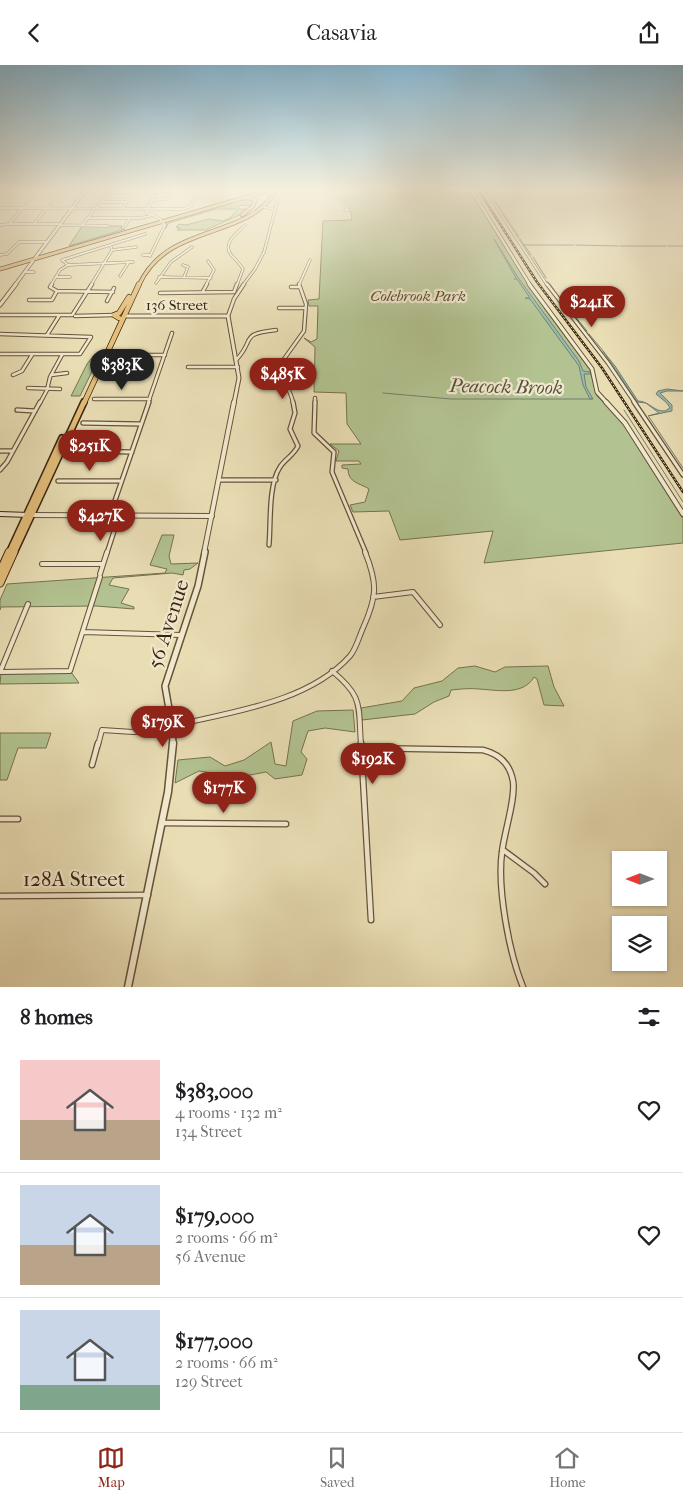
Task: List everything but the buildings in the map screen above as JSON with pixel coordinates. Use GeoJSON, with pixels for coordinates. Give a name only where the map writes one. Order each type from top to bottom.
{"type":"FeatureCollection","features":[{"type":"Feature","properties":{"kind":"highway"},"geometry":{"type":"LineString","coordinates":[[145,266],[169,246],[197,234]]}},
{"type":"Feature","properties":{"kind":"highway"},"geometry":{"type":"LineString","coordinates":[[0,572],[115,334],[126,315],[144,271],[161,254],[180,243],[203,234]]}},
{"type":"Feature","properties":{"kind":"highway"},"geometry":{"type":"LineString","coordinates":[[0,583],[117,317],[138,277]]}},
{"type":"Feature","properties":{"kind":"main road"},"geometry":{"type":"LineString","coordinates":[[22,263],[117,234]]}},
{"type":"Feature","properties":{"kind":"main road"},"geometry":{"type":"LineString","coordinates":[[0,268],[117,234]]}},
{"type":"Feature","properties":{"kind":"main road"},"geometry":{"type":"LineString","coordinates":[[40,252],[48,254]]}},
{"type":"Feature","properties":{"kind":"main road"},"geometry":{"type":"LineString","coordinates":[[0,268],[29,262],[31,264]]}},
{"type":"Feature","properties":{"kind":"street"},"geometry":{"type":"LineString","coordinates":[[0,305],[53,234]]}},
{"type":"Feature","properties":{"kind":"street"},"geometry":{"type":"LineString","coordinates":[[143,255],[150,255],[160,234]]}},
{"type":"Feature","properties":{"kind":"street"},"geometry":{"type":"LineString","coordinates":[[236,234],[230,240],[227,247],[229,253],[243,269],[236,293]]}},
{"type":"Feature","properties":{"kind":"street"},"geometry":{"type":"LineString","coordinates":[[228,317],[230,304],[236,293],[264,252],[268,234]]}},
{"type":"Feature","properties":{"kind":"street"},"geometry":{"type":"LineString","coordinates":[[499,234],[532,288],[592,369],[597,392],[626,423],[683,514]]}},
{"type":"Feature","properties":{"kind":"street"},"geometry":{"type":"LineString","coordinates":[[514,234],[552,292],[608,363],[683,475]]}},
{"type":"Feature","properties":{"kind":"street"},"geometry":{"type":"LineString","coordinates":[[68,265],[62,260],[145,235]]}},
{"type":"Feature","properties":{"kind":"street"},"geometry":{"type":"LineString","coordinates":[[0,255],[6,254],[17,243],[47,242]]}},
{"type":"Feature","properties":{"kind":"street"},"geometry":{"type":"LineString","coordinates":[[110,245],[112,250]]}},
{"type":"Feature","properties":{"kind":"street"},"geometry":{"type":"LineString","coordinates":[[112,250],[136,247]]}},
{"type":"Feature","properties":{"kind":"street"},"geometry":{"type":"LineString","coordinates":[[156,283],[172,260],[192,247]]}},
{"type":"Feature","properties":{"kind":"street"},"geometry":{"type":"LineString","coordinates":[[74,315],[112,250]]}},
{"type":"Feature","properties":{"kind":"street"},"geometry":{"type":"LineString","coordinates":[[269,545],[276,480],[281,466],[296,453],[298,447],[290,429],[295,413],[291,391],[278,371],[281,361],[303,335],[306,303],[299,287],[300,280],[308,268],[310,260]]}},
{"type":"Feature","properties":{"kind":"street"},"geometry":{"type":"LineString","coordinates":[[203,292],[214,270],[208,261]]}},
{"type":"Feature","properties":{"kind":"street"},"geometry":{"type":"LineString","coordinates":[[113,292],[57,291],[51,289],[51,284],[60,270],[68,265],[132,262]]}},
{"type":"Feature","properties":{"kind":"street"},"geometry":{"type":"LineString","coordinates":[[120,276],[129,263]]}},
{"type":"Feature","properties":{"kind":"street"},"geometry":{"type":"LineString","coordinates":[[183,265],[188,267],[184,277]]}},
{"type":"Feature","properties":{"kind":"street"},"geometry":{"type":"LineString","coordinates":[[25,272],[34,272]]}},
{"type":"Feature","properties":{"kind":"street"},"geometry":{"type":"LineString","coordinates":[[241,275],[249,276]]}},
{"type":"Feature","properties":{"kind":"street"},"geometry":{"type":"LineString","coordinates":[[56,277],[70,277]]}},
{"type":"Feature","properties":{"kind":"street"},"geometry":{"type":"LineString","coordinates":[[159,277],[211,278]]}},
{"type":"Feature","properties":{"kind":"street"},"geometry":{"type":"LineString","coordinates":[[291,287],[299,287]]}},
{"type":"Feature","properties":{"kind":"street"},"geometry":{"type":"LineString","coordinates":[[107,301],[114,288]]}},
{"type":"Feature","properties":{"kind":"street"},"geometry":{"type":"LineString","coordinates":[[29,300],[52,300],[57,291]]}},
{"type":"Feature","properties":{"kind":"street"},"geometry":{"type":"LineString","coordinates":[[160,293],[236,293]]}},
{"type":"Feature","properties":{"kind":"street"},"geometry":{"type":"LineString","coordinates":[[279,307],[305,308]]}},
{"type":"Feature","properties":{"kind":"street"},"geometry":{"type":"LineString","coordinates":[[0,315],[117,317]]}},
{"type":"Feature","properties":{"kind":"street"},"geometry":{"type":"LineString","coordinates":[[47,335],[59,315]]}},
{"type":"Feature","properties":{"kind":"street","name":"136 Street"},"geometry":{"type":"LineString","coordinates":[[126,315],[228,317]]}},
{"type":"Feature","properties":{"kind":"street","name":"56 Avenue"},"geometry":{"type":"LineString","coordinates":[[128,987],[162,823],[172,754],[172,728],[165,686],[198,586],[239,378],[228,317]]}},
{"type":"Feature","properties":{"kind":"street"},"geometry":{"type":"LineString","coordinates":[[236,360],[241,356],[247,341],[252,335],[276,330]]}},
{"type":"Feature","properties":{"kind":"street"},"geometry":{"type":"LineString","coordinates":[[110,516],[172,333]]}},
{"type":"Feature","properties":{"kind":"street"},"geometry":{"type":"LineString","coordinates":[[0,335],[90,335],[81,353],[0,354]]}},
{"type":"Feature","properties":{"kind":"street"},"geometry":{"type":"LineString","coordinates":[[13,375],[22,371],[32,354]]}},
{"type":"Feature","properties":{"kind":"street"},"geometry":{"type":"LineString","coordinates":[[0,470],[13,451],[48,388],[51,375],[62,354]]}},
{"type":"Feature","properties":{"kind":"street"},"geometry":{"type":"LineString","coordinates":[[114,355],[165,355]]}},
{"type":"Feature","properties":{"kind":"street"},"geometry":{"type":"LineString","coordinates":[[188,367],[238,367]]}},
{"type":"Feature","properties":{"kind":"street"},"geometry":{"type":"LineString","coordinates":[[51,375],[67,373]]}},
{"type":"Feature","properties":{"kind":"street"},"geometry":{"type":"LineString","coordinates":[[28,388],[60,389]]}},
{"type":"Feature","properties":{"kind":"street"},"geometry":{"type":"LineString","coordinates":[[92,765],[102,730],[133,732],[172,728],[275,700],[305,690],[332,671],[350,655],[373,605],[374,574],[332,472],[334,453],[313,430],[315,398]]}},
{"type":"Feature","properties":{"kind":"street"},"geometry":{"type":"LineString","coordinates":[[94,399],[150,399]]}},
{"type":"Feature","properties":{"kind":"street"},"geometry":{"type":"LineString","coordinates":[[17,410],[35,411]]}},
{"type":"Feature","properties":{"kind":"street"},"geometry":{"type":"LineString","coordinates":[[83,423],[141,424]]}},
{"type":"Feature","properties":{"kind":"street"},"geometry":{"type":"LineString","coordinates":[[0,451],[13,451]]}},
{"type":"Feature","properties":{"kind":"street"},"geometry":{"type":"LineString","coordinates":[[71,451],[132,451]]}},
{"type":"Feature","properties":{"kind":"street"},"geometry":{"type":"LineString","coordinates":[[219,480],[276,480]]}},
{"type":"Feature","properties":{"kind":"street"},"geometry":{"type":"LineString","coordinates":[[58,481],[122,481]]}},
{"type":"Feature","properties":{"kind":"street"},"geometry":{"type":"LineString","coordinates":[[0,514],[212,516]]}},
{"type":"Feature","properties":{"kind":"street"},"geometry":{"type":"LineString","coordinates":[[28,604],[0,672],[69,671],[72,668],[120,516]]}},
{"type":"Feature","properties":{"kind":"street"},"geometry":{"type":"LineString","coordinates":[[42,564],[103,565]]}},
{"type":"Feature","properties":{"kind":"street"},"geometry":{"type":"LineString","coordinates":[[373,597],[413,591],[440,625]]}},
{"type":"Feature","properties":{"kind":"street"},"geometry":{"type":"LineString","coordinates":[[83,632],[181,635]]}},
{"type":"Feature","properties":{"kind":"street"},"geometry":{"type":"LineString","coordinates":[[332,671],[357,696],[362,748],[371,921]]}},
{"type":"Feature","properties":{"kind":"street"},"geometry":{"type":"LineString","coordinates":[[362,748],[483,750],[498,756],[509,768],[514,787],[503,850],[501,878],[517,972],[522,987]]}},
{"type":"Feature","properties":{"kind":"street"},"geometry":{"type":"LineString","coordinates":[[0,819],[18,819]]}},
{"type":"Feature","properties":{"kind":"street"},"geometry":{"type":"LineString","coordinates":[[162,823],[286,824]]}},
{"type":"Feature","properties":{"kind":"street"},"geometry":{"type":"LineString","coordinates":[[503,850],[534,873],[545,885]]}},
{"type":"Feature","properties":{"kind":"street","name":"128A Street"},"geometry":{"type":"LineString","coordinates":[[0,896],[148,895]]}},
{"type":"Feature","properties":{"kind":"green space"},"geometry":{"type":"Polygon","coordinates":[[[77,234],[108,234],[69,246],[77,234]]]}},
{"type":"Feature","properties":{"kind":"green space","name":"Colebrook Park"},"geometry":{"type":"Polygon","coordinates":[[[322,234],[497,234],[539,301],[590,370],[597,396],[621,420],[683,519],[683,543],[484,563],[493,531],[400,540],[389,511],[353,512],[350,505],[365,502],[369,489],[352,480],[348,469],[342,468],[342,465],[361,464],[359,461],[336,461],[339,451],[330,444],[361,444],[347,424],[346,393],[314,392],[315,347],[304,338],[311,342],[317,339],[318,306],[309,306],[308,300],[319,299],[322,234]]]}},
{"type":"Feature","properties":{"kind":"green space"},"geometry":{"type":"Polygon","coordinates":[[[94,355],[100,355],[80,396],[71,396],[87,364],[94,355]]]}},
{"type":"Feature","properties":{"kind":"green space"},"geometry":{"type":"Polygon","coordinates":[[[162,535],[174,535],[169,556],[171,564],[198,563],[190,569],[184,570],[183,575],[172,573],[113,578],[109,585],[129,589],[121,603],[134,607],[134,609],[96,606],[1,607],[0,610],[0,600],[7,584],[165,573],[167,569],[150,565],[162,535]]]}},
{"type":"Feature","properties":{"kind":"green space"},"geometry":{"type":"Polygon","coordinates":[[[475,666],[495,672],[505,667],[548,666],[554,687],[564,706],[544,705],[537,679],[534,677],[523,687],[509,691],[451,690],[449,696],[434,702],[415,714],[362,720],[361,708],[402,701],[414,688],[442,681],[458,668],[475,666]]]}},
{"type":"Feature","properties":{"kind":"green space"},"geometry":{"type":"Polygon","coordinates":[[[71,672],[79,683],[0,684],[1,673],[71,672]]]}},
{"type":"Feature","properties":{"kind":"green space"},"geometry":{"type":"Polygon","coordinates":[[[353,710],[355,732],[325,728],[308,731],[301,752],[307,759],[302,775],[275,779],[266,772],[240,777],[199,771],[175,783],[178,760],[210,757],[225,766],[244,760],[271,742],[275,764],[286,766],[293,721],[317,711],[353,710]]]}},
{"type":"Feature","properties":{"kind":"green space"},"geometry":{"type":"Polygon","coordinates":[[[0,733],[51,733],[46,748],[18,748],[7,780],[0,780],[0,733]]]}},
{"type":"Feature","properties":{"kind":"water"},"geometry":{"type":"Polygon","coordinates":[[[494,239],[519,279],[579,361],[583,371],[590,372],[591,374],[584,374],[586,387],[593,399],[590,399],[583,385],[579,366],[530,299],[525,298],[530,298],[517,279],[514,279],[516,278],[494,239]]]}},
{"type":"Feature","properties":{"kind":"water"},"geometry":{"type":"Polygon","coordinates":[[[603,351],[638,401],[646,403],[637,402],[603,351]]]}},
{"type":"Feature","properties":{"kind":"water"},"geometry":{"type":"Polygon","coordinates":[[[667,389],[683,391],[660,393],[672,405],[672,411],[648,416],[659,413],[646,403],[658,410],[665,411],[670,408],[656,394],[658,391],[667,389]]]}},
{"type":"Feature","properties":{"kind":"waterway"},"geometry":{"type":"LineString","coordinates":[[520,239],[524,245]]}},
{"type":"Feature","properties":{"kind":"waterway"},"geometry":{"type":"LineString","coordinates":[[524,245],[574,245]]}},
{"type":"Feature","properties":{"kind":"waterway"},"geometry":{"type":"LineString","coordinates":[[524,245],[531,255]]}},
{"type":"Feature","properties":{"kind":"waterway"},"geometry":{"type":"LineString","coordinates":[[576,245],[618,246]]}},
{"type":"Feature","properties":{"kind":"waterway"},"geometry":{"type":"LineString","coordinates":[[620,246],[666,246]]}},
{"type":"Feature","properties":{"kind":"waterway"},"geometry":{"type":"LineString","coordinates":[[668,246],[683,246]]}},
{"type":"Feature","properties":{"kind":"waterway"},"geometry":{"type":"LineString","coordinates":[[533,257],[546,278]]}},
{"type":"Feature","properties":{"kind":"waterway"},"geometry":{"type":"LineString","coordinates":[[550,284],[559,297]]}},
{"type":"Feature","properties":{"kind":"waterway"},"geometry":{"type":"LineString","coordinates":[[561,299],[587,331]]}},
{"type":"Feature","properties":{"kind":"waterway"},"geometry":{"type":"LineString","coordinates":[[589,334],[604,352]]}},
{"type":"Feature","properties":{"kind":"waterway","name":"Peacock Brook"},"geometry":{"type":"LineString","coordinates":[[383,393],[451,399],[592,399]]}},
{"type":"Feature","properties":{"kind":"waterway"},"geometry":{"type":"LineString","coordinates":[[624,410],[683,502]]}},
{"type":"Feature","properties":{"kind":"waterway"},"geometry":{"type":"LineString","coordinates":[[649,417],[683,468]]}},
{"type":"Feature","properties":{"kind":"railway"},"geometry":{"type":"LineString","coordinates":[[506,234],[537,282],[602,368],[683,492]]}}]}
